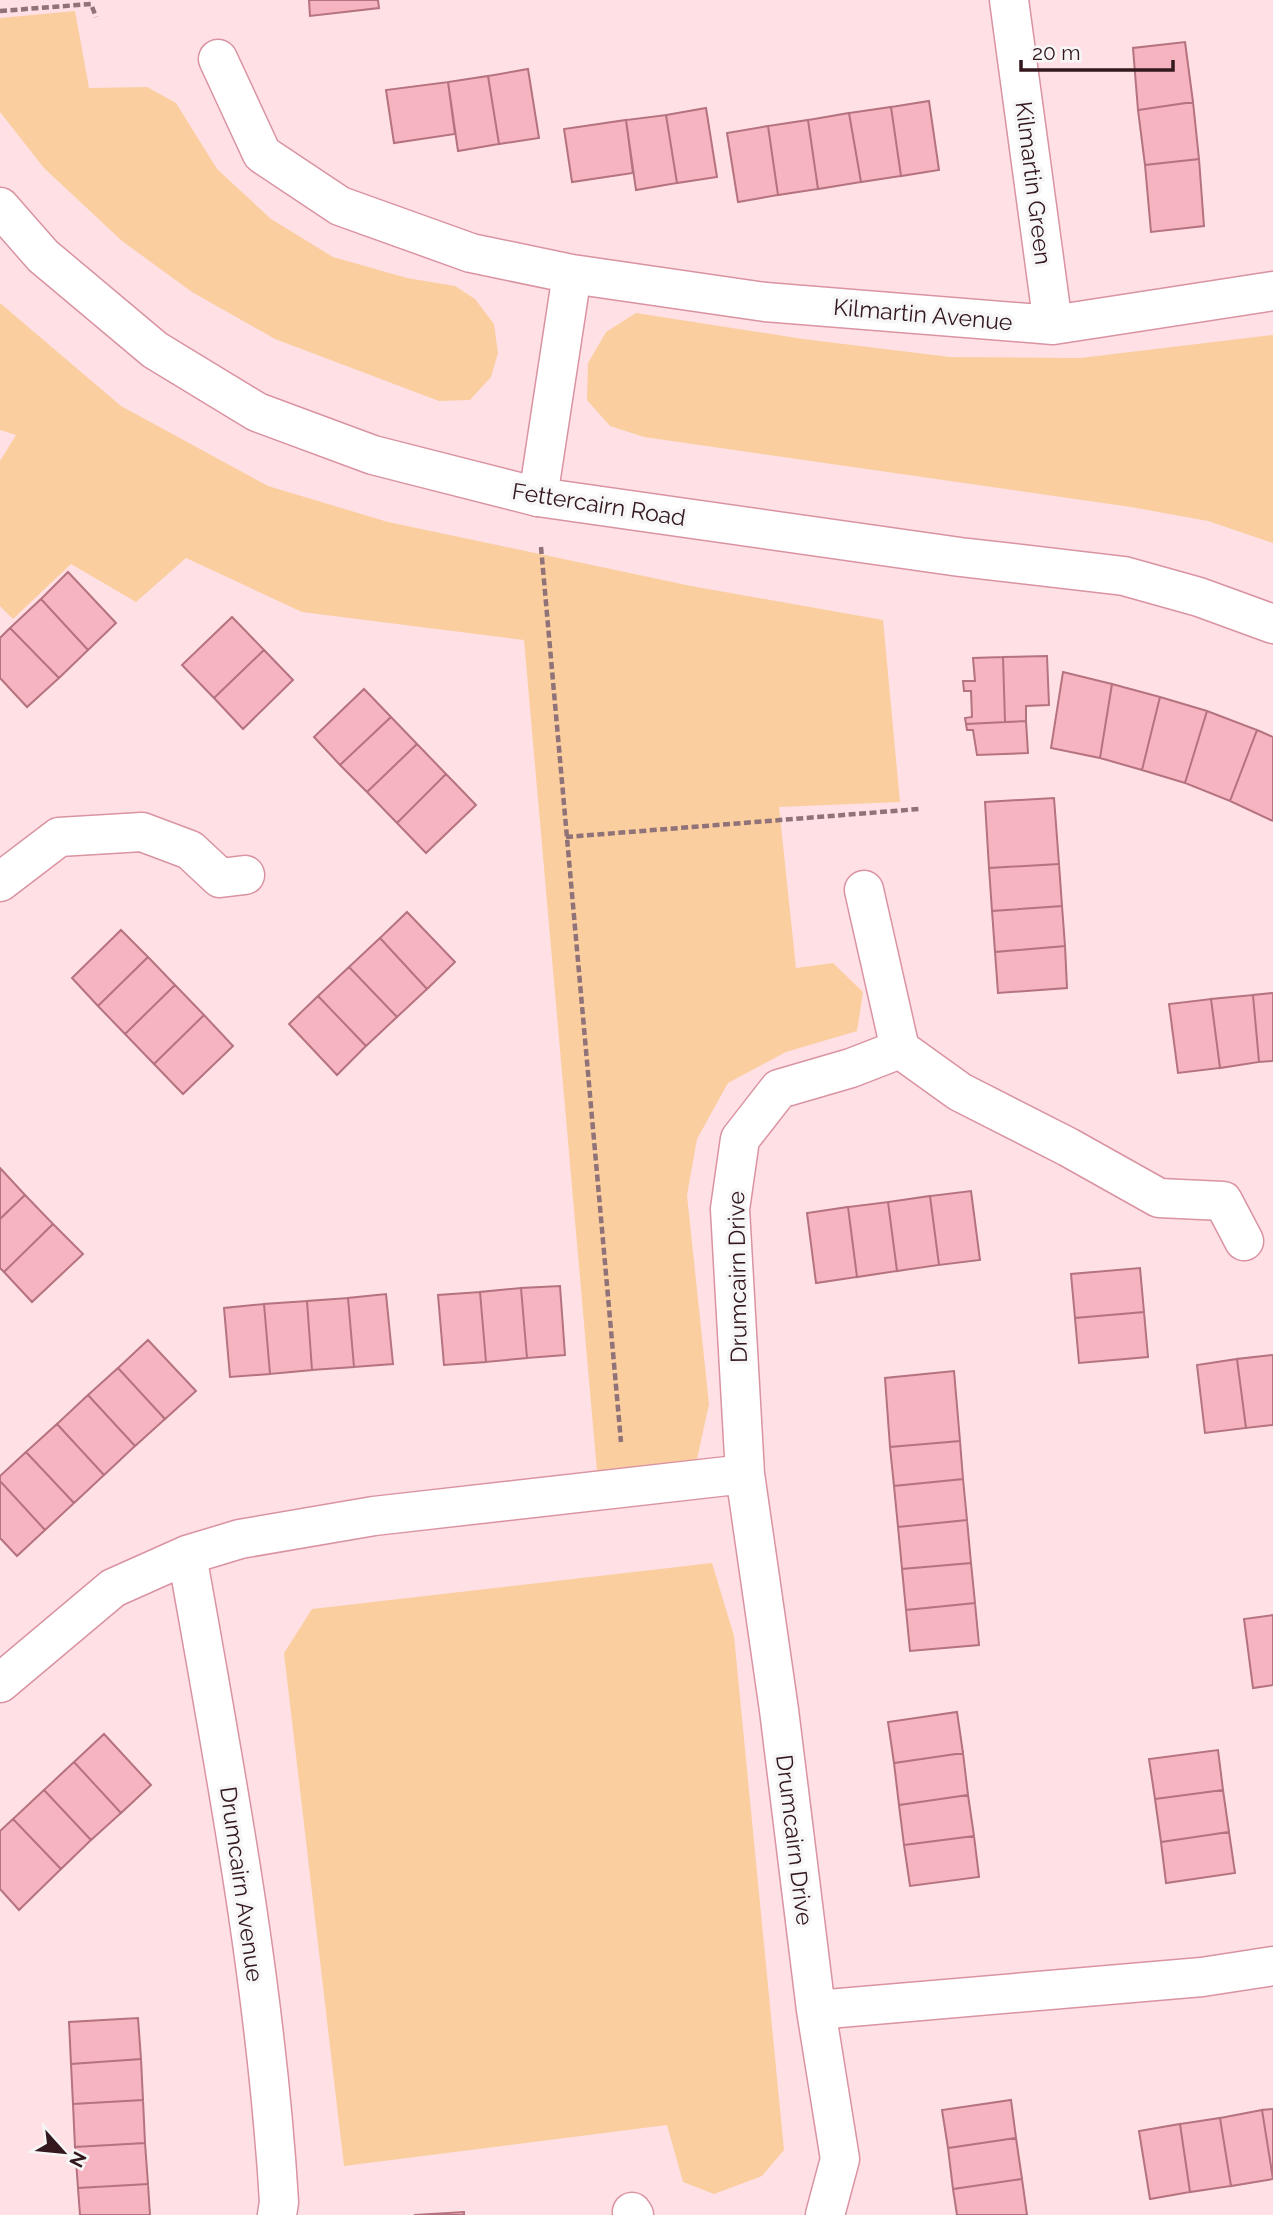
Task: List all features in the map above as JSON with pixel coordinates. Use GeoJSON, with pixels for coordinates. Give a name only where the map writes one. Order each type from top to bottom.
{"type":"FeatureCollection","features":[{"type":"Feature","properties":{"kind":"street","name":"Kilmartin Green"},"geometry":{"type":"LineString","coordinates":[[1009,0],[1053,325]]}},
{"type":"Feature","properties":{"kind":"street","name":"Kilmartin Avenue"},"geometry":{"type":"LineString","coordinates":[[218,59],[262,154],[340,206],[471,253],[572,274],[765,302],[1053,325],[1273,290]]}},
{"type":"Feature","properties":{"kind":"street","name":"Fettercairn Road"},"geometry":{"type":"LineString","coordinates":[[0,207],[43,256],[155,350],[257,412],[373,456],[538,497],[947,555],[1124,576],[1199,597],[1273,624]]}},
{"type":"Feature","properties":{"kind":"street"},"geometry":{"type":"LineString","coordinates":[[538,497],[572,274]]}},
{"type":"Feature","properties":{"kind":"street"},"geometry":{"type":"LineString","coordinates":[[0,882],[59,837],[142,832],[190,850],[220,878],[245,875]]}},
{"type":"Feature","properties":{"kind":"street"},"geometry":{"type":"LineString","coordinates":[[864,890],[900,1049],[960,1092],[1068,1147],[1159,1198],[1223,1201],[1244,1241]]}},
{"type":"Feature","properties":{"kind":"street","name":"Drumcairn Drive"},"geometry":{"type":"LineString","coordinates":[[825,2215],[840,2159],[816,2010],[779,1710],[744,1474],[730,1209],[740,1139],[779,1089],[851,1068],[900,1049]]}},
{"type":"Feature","properties":{"kind":"street"},"geometry":{"type":"LineString","coordinates":[[0,1683],[113,1588],[187,1555],[240,1539],[374,1516],[744,1474]]}},
{"type":"Feature","properties":{"kind":"street","name":"Drumcairn Avenue"},"geometry":{"type":"LineString","coordinates":[[187,1555],[239,1845],[272,2098],[279,2202],[277,2215]]}},
{"type":"Feature","properties":{"kind":"street"},"geometry":{"type":"LineString","coordinates":[[816,2010],[1202,1977],[1273,1966]]}},
{"type":"Feature","properties":{"kind":"path"},"geometry":{"type":"LineString","coordinates":[[0,11],[91,4],[96,17]]}},
{"type":"Feature","properties":{"kind":"path"},"geometry":{"type":"LineString","coordinates":[[541,547],[622,1452]]}},
{"type":"Feature","properties":{"kind":"path"},"geometry":{"type":"LineString","coordinates":[[566,837],[919,808]]}},
{"type":"Feature","properties":{"kind":"shaded area"},"geometry":{"type":"Polygon","coordinates":[[[75,11],[89,88],[147,87],[176,103],[217,169],[271,219],[333,257],[407,278],[455,286],[475,299],[494,324],[498,353],[491,377],[470,400],[439,401],[275,339],[192,292],[122,241],[44,168],[0,112],[0,18],[75,11]]]}},
{"type":"Feature","properties":{"kind":"shaded area"},"geometry":{"type":"Polygon","coordinates":[[[0,303],[121,406],[268,486],[388,522],[691,586],[883,620],[900,802],[779,807],[796,968],[833,963],[863,992],[857,1031],[786,1052],[728,1083],[697,1139],[687,1195],[709,1404],[694,1473],[599,1494],[524,640],[302,612],[186,558],[136,602],[71,564],[13,619],[0,606],[0,461],[16,435],[0,430],[0,303]]]}},
{"type":"Feature","properties":{"kind":"shaded area"},"geometry":{"type":"Polygon","coordinates":[[[636,313],[803,339],[950,357],[1080,358],[1273,335],[1273,543],[1208,521],[1131,507],[644,437],[610,426],[587,400],[588,363],[606,332],[636,313]]]}},
{"type":"Feature","properties":{"kind":"shaded area"},"geometry":{"type":"Polygon","coordinates":[[[712,1563],[734,1636],[784,2150],[762,2176],[714,2194],[683,2182],[667,2125],[344,2166],[284,1653],[312,1609],[712,1563]]]}},
{"type":"Feature","properties":{"kind":"building"},"geometry":{"type":"Polygon","coordinates":[[[309,0],[378,0],[379,8],[310,16],[309,0]]]}},
{"type":"Feature","properties":{"kind":"building"},"geometry":{"type":"Polygon","coordinates":[[[1185,42],[1193,102],[1138,110],[1133,48],[1185,42]]]}},
{"type":"Feature","properties":{"kind":"building"},"geometry":{"type":"Polygon","coordinates":[[[528,69],[539,138],[499,144],[488,76],[528,69]]]}},
{"type":"Feature","properties":{"kind":"building"},"geometry":{"type":"Polygon","coordinates":[[[488,76],[499,144],[458,151],[448,82],[488,76]]]}},
{"type":"Feature","properties":{"kind":"building"},"geometry":{"type":"Polygon","coordinates":[[[448,82],[455,134],[394,143],[386,90],[448,82]]]}},
{"type":"Feature","properties":{"kind":"building"},"geometry":{"type":"Polygon","coordinates":[[[929,101],[939,170],[901,176],[891,107],[929,101]]]}},
{"type":"Feature","properties":{"kind":"building"},"geometry":{"type":"Polygon","coordinates":[[[1193,102],[1199,159],[1145,165],[1138,110],[1193,102]]]}},
{"type":"Feature","properties":{"kind":"building"},"geometry":{"type":"Polygon","coordinates":[[[891,107],[901,176],[861,182],[849,113],[891,107]]]}},
{"type":"Feature","properties":{"kind":"building"},"geometry":{"type":"Polygon","coordinates":[[[706,108],[717,177],[677,183],[666,115],[706,108]]]}},
{"type":"Feature","properties":{"kind":"building"},"geometry":{"type":"Polygon","coordinates":[[[849,113],[861,182],[818,189],[808,120],[849,113]]]}},
{"type":"Feature","properties":{"kind":"building"},"geometry":{"type":"Polygon","coordinates":[[[666,115],[677,183],[636,190],[626,120],[666,115]]]}},
{"type":"Feature","properties":{"kind":"building"},"geometry":{"type":"Polygon","coordinates":[[[626,120],[633,173],[572,182],[564,129],[626,120]]]}},
{"type":"Feature","properties":{"kind":"building"},"geometry":{"type":"Polygon","coordinates":[[[808,120],[818,189],[778,195],[768,126],[808,120]]]}},
{"type":"Feature","properties":{"kind":"building"},"geometry":{"type":"Polygon","coordinates":[[[768,126],[778,195],[738,202],[727,133],[768,126]]]}},
{"type":"Feature","properties":{"kind":"building"},"geometry":{"type":"Polygon","coordinates":[[[1199,159],[1204,226],[1151,232],[1145,165],[1199,159]]]}},
{"type":"Feature","properties":{"kind":"building"},"geometry":{"type":"Polygon","coordinates":[[[68,572],[116,623],[88,650],[41,599],[68,572]]]}},
{"type":"Feature","properties":{"kind":"building"},"geometry":{"type":"Polygon","coordinates":[[[41,599],[88,650],[59,678],[10,628],[41,599]]]}},
{"type":"Feature","properties":{"kind":"building"},"geometry":{"type":"Polygon","coordinates":[[[232,617],[264,650],[214,698],[182,665],[232,617]]]}},
{"type":"Feature","properties":{"kind":"building"},"geometry":{"type":"Polygon","coordinates":[[[10,628],[59,678],[27,707],[0,678],[0,638],[10,628]]]}},
{"type":"Feature","properties":{"kind":"building"},"geometry":{"type":"Polygon","coordinates":[[[264,650],[293,680],[243,729],[214,698],[264,650]]]}},
{"type":"Feature","properties":{"kind":"building"},"geometry":{"type":"Polygon","coordinates":[[[1047,656],[1049,705],[1026,706],[1026,721],[1005,722],[1003,657],[1047,656]]]}},
{"type":"Feature","properties":{"kind":"building"},"geometry":{"type":"Polygon","coordinates":[[[1003,657],[1005,722],[966,724],[965,718],[972,717],[971,691],[964,691],[963,681],[975,681],[973,658],[1003,657]]]}},
{"type":"Feature","properties":{"kind":"building"},"geometry":{"type":"Polygon","coordinates":[[[1063,672],[1112,684],[1100,758],[1051,748],[1063,672]]]}},
{"type":"Feature","properties":{"kind":"building"},"geometry":{"type":"Polygon","coordinates":[[[1112,684],[1160,697],[1142,770],[1100,758],[1112,684]]]}},
{"type":"Feature","properties":{"kind":"building"},"geometry":{"type":"Polygon","coordinates":[[[364,689],[391,717],[340,765],[314,737],[364,689]]]}},
{"type":"Feature","properties":{"kind":"building"},"geometry":{"type":"Polygon","coordinates":[[[1160,697],[1207,711],[1185,783],[1142,770],[1160,697]]]}},
{"type":"Feature","properties":{"kind":"building"},"geometry":{"type":"Polygon","coordinates":[[[1207,711],[1257,730],[1230,801],[1185,783],[1207,711]]]}},
{"type":"Feature","properties":{"kind":"building"},"geometry":{"type":"Polygon","coordinates":[[[391,717],[417,744],[367,792],[340,765],[391,717]]]}},
{"type":"Feature","properties":{"kind":"building"},"geometry":{"type":"Polygon","coordinates":[[[1026,721],[1028,753],[977,755],[973,730],[967,730],[966,724],[1026,721]]]}},
{"type":"Feature","properties":{"kind":"building"},"geometry":{"type":"Polygon","coordinates":[[[1257,730],[1273,737],[1273,821],[1230,801],[1257,730]]]}},
{"type":"Feature","properties":{"kind":"building"},"geometry":{"type":"Polygon","coordinates":[[[417,744],[446,774],[397,823],[367,792],[417,744]]]}},
{"type":"Feature","properties":{"kind":"building"},"geometry":{"type":"Polygon","coordinates":[[[446,774],[476,805],[426,853],[397,823],[446,774]]]}},
{"type":"Feature","properties":{"kind":"building"},"geometry":{"type":"Polygon","coordinates":[[[1054,798],[1059,864],[989,868],[985,802],[1054,798]]]}},
{"type":"Feature","properties":{"kind":"building"},"geometry":{"type":"Polygon","coordinates":[[[1059,864],[1062,906],[992,911],[989,868],[1059,864]]]}},
{"type":"Feature","properties":{"kind":"building"},"geometry":{"type":"Polygon","coordinates":[[[1062,906],[1065,946],[995,952],[992,911],[1062,906]]]}},
{"type":"Feature","properties":{"kind":"building"},"geometry":{"type":"Polygon","coordinates":[[[407,912],[455,962],[427,989],[380,938],[407,912]]]}},
{"type":"Feature","properties":{"kind":"building"},"geometry":{"type":"Polygon","coordinates":[[[121,930],[148,957],[98,1006],[72,978],[121,930]]]}},
{"type":"Feature","properties":{"kind":"building"},"geometry":{"type":"Polygon","coordinates":[[[380,938],[427,989],[397,1017],[349,967],[380,938]]]}},
{"type":"Feature","properties":{"kind":"building"},"geometry":{"type":"Polygon","coordinates":[[[1065,946],[1067,988],[998,993],[995,952],[1065,946]]]}},
{"type":"Feature","properties":{"kind":"building"},"geometry":{"type":"Polygon","coordinates":[[[148,957],[175,985],[125,1034],[98,1006],[148,957]]]}},
{"type":"Feature","properties":{"kind":"building"},"geometry":{"type":"Polygon","coordinates":[[[349,967],[397,1017],[366,1046],[318,996],[349,967]]]}},
{"type":"Feature","properties":{"kind":"building"},"geometry":{"type":"Polygon","coordinates":[[[175,985],[204,1015],[154,1064],[125,1034],[175,985]]]}},
{"type":"Feature","properties":{"kind":"building"},"geometry":{"type":"Polygon","coordinates":[[[1273,993],[1273,1061],[1259,1062],[1253,995],[1273,993]]]}},
{"type":"Feature","properties":{"kind":"building"},"geometry":{"type":"Polygon","coordinates":[[[1253,995],[1259,1062],[1220,1068],[1211,999],[1253,995]]]}},
{"type":"Feature","properties":{"kind":"building"},"geometry":{"type":"Polygon","coordinates":[[[318,996],[366,1046],[337,1075],[289,1024],[318,996]]]}},
{"type":"Feature","properties":{"kind":"building"},"geometry":{"type":"Polygon","coordinates":[[[1211,999],[1220,1068],[1178,1073],[1169,1004],[1211,999]]]}},
{"type":"Feature","properties":{"kind":"building"},"geometry":{"type":"Polygon","coordinates":[[[204,1015],[233,1046],[183,1094],[154,1064],[204,1015]]]}},
{"type":"Feature","properties":{"kind":"building"},"geometry":{"type":"Polygon","coordinates":[[[0,1168],[25,1195],[0,1219],[0,1168]]]}},
{"type":"Feature","properties":{"kind":"building"},"geometry":{"type":"Polygon","coordinates":[[[971,1191],[980,1260],[939,1265],[930,1196],[971,1191]]]}},
{"type":"Feature","properties":{"kind":"building"},"geometry":{"type":"Polygon","coordinates":[[[25,1195],[53,1224],[4,1272],[0,1268],[0,1219],[25,1195]]]}},
{"type":"Feature","properties":{"kind":"building"},"geometry":{"type":"Polygon","coordinates":[[[930,1196],[939,1265],[897,1271],[888,1202],[930,1196]]]}},
{"type":"Feature","properties":{"kind":"building"},"geometry":{"type":"Polygon","coordinates":[[[888,1202],[897,1271],[857,1277],[848,1207],[888,1202]]]}},
{"type":"Feature","properties":{"kind":"building"},"geometry":{"type":"Polygon","coordinates":[[[848,1207],[857,1277],[816,1283],[807,1213],[848,1207]]]}},
{"type":"Feature","properties":{"kind":"building"},"geometry":{"type":"Polygon","coordinates":[[[53,1224],[83,1254],[32,1302],[4,1272],[53,1224]]]}},
{"type":"Feature","properties":{"kind":"building"},"geometry":{"type":"Polygon","coordinates":[[[1140,1268],[1144,1312],[1075,1318],[1071,1274],[1140,1268]]]}},
{"type":"Feature","properties":{"kind":"building"},"geometry":{"type":"Polygon","coordinates":[[[560,1286],[565,1355],[527,1358],[521,1288],[560,1286]]]}},
{"type":"Feature","properties":{"kind":"building"},"geometry":{"type":"Polygon","coordinates":[[[521,1288],[527,1358],[486,1362],[480,1292],[521,1288]]]}},
{"type":"Feature","properties":{"kind":"building"},"geometry":{"type":"Polygon","coordinates":[[[480,1292],[486,1362],[444,1365],[438,1295],[480,1292]]]}},
{"type":"Feature","properties":{"kind":"building"},"geometry":{"type":"Polygon","coordinates":[[[386,1294],[393,1364],[354,1367],[348,1298],[386,1294]]]}},
{"type":"Feature","properties":{"kind":"building"},"geometry":{"type":"Polygon","coordinates":[[[348,1298],[354,1367],[312,1370],[307,1301],[348,1298]]]}},
{"type":"Feature","properties":{"kind":"building"},"geometry":{"type":"Polygon","coordinates":[[[307,1301],[312,1370],[270,1374],[264,1304],[307,1301]]]}},
{"type":"Feature","properties":{"kind":"building"},"geometry":{"type":"Polygon","coordinates":[[[264,1304],[270,1374],[230,1377],[224,1308],[264,1304]]]}},
{"type":"Feature","properties":{"kind":"building"},"geometry":{"type":"Polygon","coordinates":[[[1144,1312],[1148,1357],[1079,1363],[1075,1318],[1144,1312]]]}},
{"type":"Feature","properties":{"kind":"building"},"geometry":{"type":"Polygon","coordinates":[[[148,1340],[196,1391],[165,1419],[118,1368],[148,1340]]]}},
{"type":"Feature","properties":{"kind":"building"},"geometry":{"type":"Polygon","coordinates":[[[1273,1355],[1273,1425],[1246,1428],[1237,1359],[1273,1355]]]}},
{"type":"Feature","properties":{"kind":"building"},"geometry":{"type":"Polygon","coordinates":[[[1237,1359],[1246,1428],[1205,1433],[1197,1365],[1237,1359]]]}},
{"type":"Feature","properties":{"kind":"building"},"geometry":{"type":"Polygon","coordinates":[[[118,1368],[165,1419],[135,1446],[88,1395],[118,1368]]]}},
{"type":"Feature","properties":{"kind":"building"},"geometry":{"type":"Polygon","coordinates":[[[954,1371],[960,1441],[890,1447],[885,1378],[954,1371]]]}},
{"type":"Feature","properties":{"kind":"building"},"geometry":{"type":"Polygon","coordinates":[[[88,1395],[135,1446],[104,1475],[57,1424],[88,1395]]]}},
{"type":"Feature","properties":{"kind":"building"},"geometry":{"type":"Polygon","coordinates":[[[57,1424],[104,1475],[74,1503],[26,1452],[57,1424]]]}},
{"type":"Feature","properties":{"kind":"building"},"geometry":{"type":"Polygon","coordinates":[[[960,1441],[963,1479],[894,1486],[890,1447],[960,1441]]]}},
{"type":"Feature","properties":{"kind":"building"},"geometry":{"type":"Polygon","coordinates":[[[26,1452],[74,1503],[45,1530],[0,1481],[0,1476],[26,1452]]]}},
{"type":"Feature","properties":{"kind":"building"},"geometry":{"type":"Polygon","coordinates":[[[963,1479],[967,1520],[898,1527],[894,1486],[963,1479]]]}},
{"type":"Feature","properties":{"kind":"building"},"geometry":{"type":"Polygon","coordinates":[[[0,1481],[45,1530],[17,1556],[0,1538],[0,1481]]]}},
{"type":"Feature","properties":{"kind":"building"},"geometry":{"type":"Polygon","coordinates":[[[967,1520],[971,1563],[902,1569],[898,1527],[967,1520]]]}},
{"type":"Feature","properties":{"kind":"building"},"geometry":{"type":"Polygon","coordinates":[[[971,1563],[975,1603],[906,1610],[902,1569],[971,1563]]]}},
{"type":"Feature","properties":{"kind":"building"},"geometry":{"type":"Polygon","coordinates":[[[975,1603],[979,1645],[910,1651],[906,1610],[975,1603]]]}},
{"type":"Feature","properties":{"kind":"building"},"geometry":{"type":"Polygon","coordinates":[[[1273,1615],[1273,1685],[1253,1688],[1244,1619],[1273,1615]]]}},
{"type":"Feature","properties":{"kind":"building"},"geometry":{"type":"Polygon","coordinates":[[[957,1712],[963,1753],[894,1763],[888,1722],[957,1712]]]}},
{"type":"Feature","properties":{"kind":"building"},"geometry":{"type":"Polygon","coordinates":[[[104,1734],[151,1785],[121,1813],[74,1762],[104,1734]]]}},
{"type":"Feature","properties":{"kind":"building"},"geometry":{"type":"Polygon","coordinates":[[[1218,1750],[1223,1790],[1155,1799],[1149,1759],[1218,1750]]]}},
{"type":"Feature","properties":{"kind":"building"},"geometry":{"type":"Polygon","coordinates":[[[963,1753],[968,1795],[899,1805],[894,1763],[963,1753]]]}},
{"type":"Feature","properties":{"kind":"building"},"geometry":{"type":"Polygon","coordinates":[[[74,1762],[121,1813],[91,1840],[44,1790],[74,1762]]]}},
{"type":"Feature","properties":{"kind":"building"},"geometry":{"type":"Polygon","coordinates":[[[44,1790],[91,1840],[61,1869],[13,1819],[44,1790]]]}},
{"type":"Feature","properties":{"kind":"building"},"geometry":{"type":"Polygon","coordinates":[[[1223,1790],[1229,1832],[1161,1842],[1155,1799],[1223,1790]]]}},
{"type":"Feature","properties":{"kind":"building"},"geometry":{"type":"Polygon","coordinates":[[[968,1795],[974,1836],[904,1845],[899,1805],[968,1795]]]}},
{"type":"Feature","properties":{"kind":"building"},"geometry":{"type":"Polygon","coordinates":[[[13,1819],[61,1869],[19,1910],[0,1889],[0,1831],[13,1819]]]}},
{"type":"Feature","properties":{"kind":"building"},"geometry":{"type":"Polygon","coordinates":[[[1229,1832],[1235,1873],[1166,1883],[1161,1842],[1229,1832]]]}},
{"type":"Feature","properties":{"kind":"building"},"geometry":{"type":"Polygon","coordinates":[[[974,1836],[979,1877],[910,1886],[904,1845],[974,1836]]]}},
{"type":"Feature","properties":{"kind":"building"},"geometry":{"type":"Polygon","coordinates":[[[138,2018],[141,2059],[71,2064],[69,2022],[138,2018]]]}},
{"type":"Feature","properties":{"kind":"building"},"geometry":{"type":"Polygon","coordinates":[[[141,2059],[143,2100],[73,2104],[71,2064],[141,2059]]]}},
{"type":"Feature","properties":{"kind":"building"},"geometry":{"type":"Polygon","coordinates":[[[143,2100],[145,2143],[75,2147],[73,2104],[143,2100]]]}},
{"type":"Feature","properties":{"kind":"building"},"geometry":{"type":"Polygon","coordinates":[[[1011,2100],[1016,2138],[948,2148],[942,2110],[1011,2100]]]}},
{"type":"Feature","properties":{"kind":"building"},"geometry":{"type":"Polygon","coordinates":[[[1273,2109],[1273,2179],[1262,2110],[1273,2109]]]}},
{"type":"Feature","properties":{"kind":"building"},"geometry":{"type":"Polygon","coordinates":[[[1262,2110],[1273,2179],[1231,2186],[1220,2118],[1262,2110]]]}},
{"type":"Feature","properties":{"kind":"building"},"geometry":{"type":"Polygon","coordinates":[[[1220,2118],[1231,2186],[1190,2192],[1180,2124],[1220,2118]]]}},
{"type":"Feature","properties":{"kind":"building"},"geometry":{"type":"Polygon","coordinates":[[[1180,2124],[1190,2192],[1150,2199],[1139,2131],[1180,2124]]]}},
{"type":"Feature","properties":{"kind":"building"},"geometry":{"type":"Polygon","coordinates":[[[1016,2138],[1022,2179],[953,2189],[948,2148],[1016,2138]]]}},
{"type":"Feature","properties":{"kind":"building"},"geometry":{"type":"Polygon","coordinates":[[[145,2143],[148,2184],[78,2188],[75,2147],[145,2143]]]}},
{"type":"Feature","properties":{"kind":"building"},"geometry":{"type":"Polygon","coordinates":[[[1022,2179],[1027,2215],[957,2215],[953,2189],[1022,2179]]]}},
{"type":"Feature","properties":{"kind":"building"},"geometry":{"type":"Polygon","coordinates":[[[148,2184],[150,2215],[80,2215],[78,2188],[148,2184]]]}},
{"type":"Feature","properties":{"kind":"building"},"geometry":{"type":"Polygon","coordinates":[[[464,2212],[464,2215],[414,2215],[464,2212]]]}}]}
